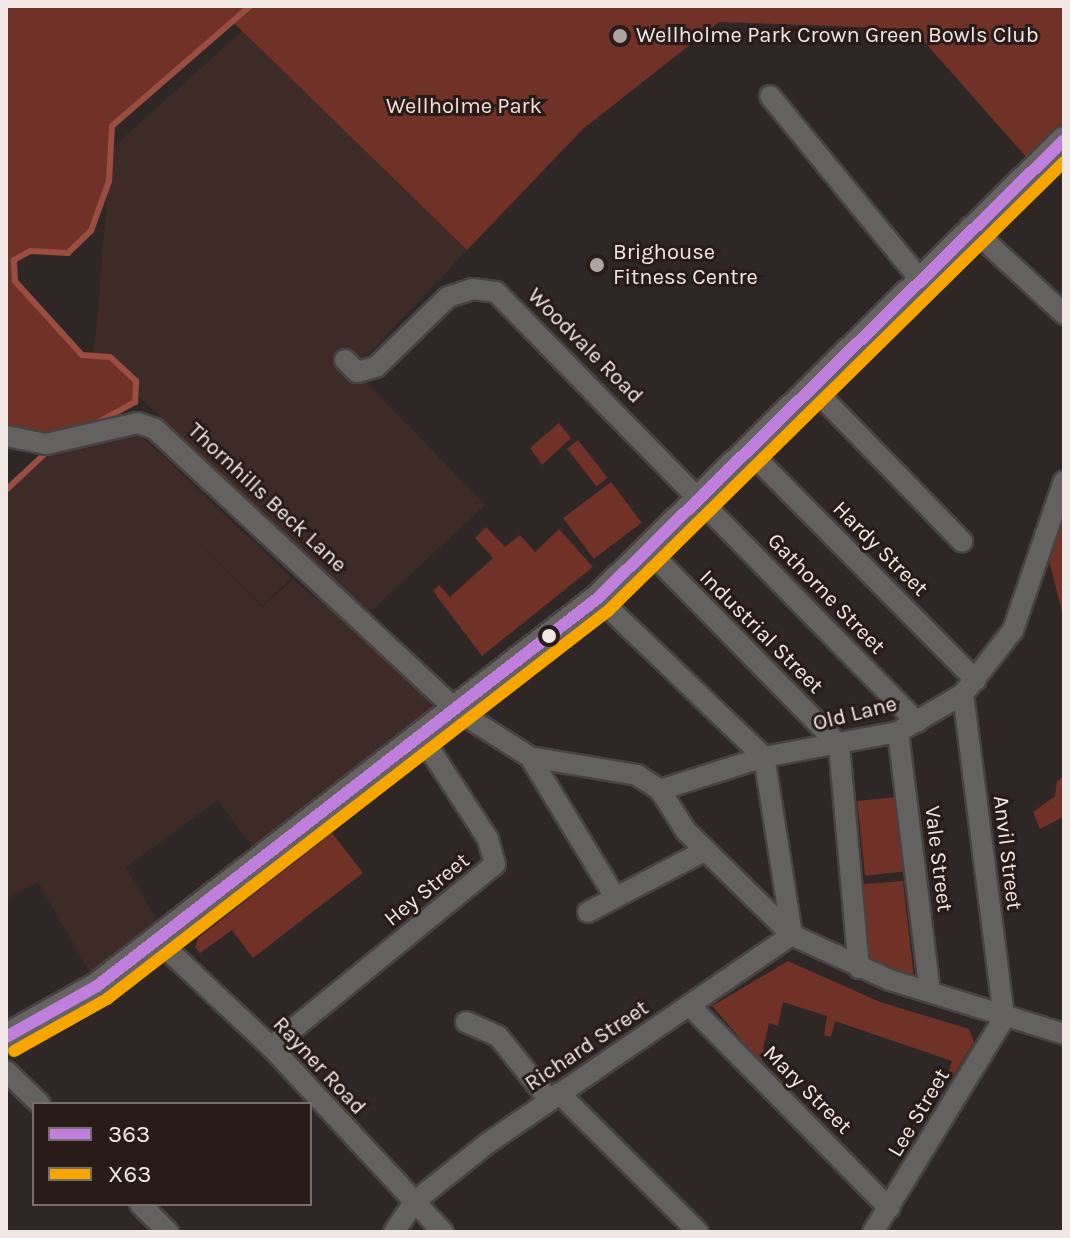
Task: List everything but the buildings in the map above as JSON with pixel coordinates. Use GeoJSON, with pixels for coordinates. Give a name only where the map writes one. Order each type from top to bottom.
{"type":"FeatureCollection","features":[{"type":"Feature","properties":{"kind":"main road"},"geometry":{"type":"LineString","coordinates":[[6,1037],[97,986],[155,938],[598,598],[650,552],[970,227],[1064,140]]}},
{"type":"Feature","properties":{"kind":"street"},"geometry":{"type":"LineString","coordinates":[[770,96],[920,279]]}},
{"type":"Feature","properties":{"kind":"street"},"geometry":{"type":"LineString","coordinates":[[970,227],[1064,314]]}},
{"type":"Feature","properties":{"kind":"street","name":"Woodvale Road"},"geometry":{"type":"LineString","coordinates":[[345,360],[357,372],[376,367],[448,297],[472,289],[496,292],[701,499]]}},
{"type":"Feature","properties":{"kind":"street"},"geometry":{"type":"LineString","coordinates":[[813,388],[962,541]]}},
{"type":"Feature","properties":{"kind":"street","name":"Thornhills Beck Lane"},"geometry":{"type":"LineString","coordinates":[[6,436],[46,444],[138,423],[155,429],[456,710],[530,757]]}},
{"type":"Feature","properties":{"kind":"street","name":"Hardy Street"},"geometry":{"type":"LineString","coordinates":[[750,452],[970,687]]}},
{"type":"Feature","properties":{"kind":"street","name":"Old Lane"},"geometry":{"type":"LineString","coordinates":[[660,790],[764,757],[898,732],[970,687],[1013,630],[1064,481]]}},
{"type":"Feature","properties":{"kind":"street","name":"Gathorne Street"},"geometry":{"type":"LineString","coordinates":[[701,499],[917,722]]}},
{"type":"Feature","properties":{"kind":"street","name":"Industrial Street"},"geometry":{"type":"LineString","coordinates":[[650,552],[839,745]]}},
{"type":"Feature","properties":{"kind":"street"},"geometry":{"type":"LineString","coordinates":[[598,598],[764,757],[792,935]]}},
{"type":"Feature","properties":{"kind":"street","name":"Anvil Street"},"geometry":{"type":"LineString","coordinates":[[970,687],[1004,1018]]}},
{"type":"Feature","properties":{"kind":"street","name":"Vale Street"},"geometry":{"type":"LineString","coordinates":[[898,732],[930,991]]}},
{"type":"Feature","properties":{"kind":"street","name":"Hey Street"},"geometry":{"type":"LineString","coordinates":[[271,1047],[495,864],[488,839],[421,736]]}},
{"type":"Feature","properties":{"kind":"street"},"geometry":{"type":"LineString","coordinates":[[839,745],[859,968]]}},
{"type":"Feature","properties":{"kind":"street"},"geometry":{"type":"LineString","coordinates":[[530,757],[637,775],[660,790],[706,850],[792,935],[859,968],[1004,1018],[1064,1034]]}},
{"type":"Feature","properties":{"kind":"street"},"geometry":{"type":"LineString","coordinates":[[530,757],[615,897]]}},
{"type":"Feature","properties":{"kind":"street"},"geometry":{"type":"LineString","coordinates":[[588,912],[706,850]]}},
{"type":"Feature","properties":{"kind":"street","name":"Richard Street"},"geometry":{"type":"LineString","coordinates":[[394,1232],[414,1202],[554,1096],[792,935]]}},
{"type":"Feature","properties":{"kind":"street","name":"Rayner Road"},"geometry":{"type":"LineString","coordinates":[[155,938],[271,1047],[443,1232]]}},
{"type":"Feature","properties":{"kind":"street","name":"Mary Street"},"geometry":{"type":"LineString","coordinates":[[690,1006],[889,1208]]}},
{"type":"Feature","properties":{"kind":"street","name":"Lee Street"},"geometry":{"type":"LineString","coordinates":[[873,1232],[1004,1018]]}},
{"type":"Feature","properties":{"kind":"street"},"geometry":{"type":"LineString","coordinates":[[466,1022],[498,1036],[554,1096],[698,1232]]}},
{"type":"Feature","properties":{"kind":"street"},"geometry":{"type":"LineString","coordinates":[[6,1071],[38,1102]]}},
{"type":"Feature","properties":{"kind":"street"},"geometry":{"type":"LineString","coordinates":[[142,1206],[168,1232]]}},
{"type":"Feature","properties":{"kind":"shaded area"},"geometry":{"type":"Polygon","coordinates":[[[242,31],[467,250],[366,357],[346,361],[485,505],[368,614],[94,354],[111,149],[242,31]]]}},
{"type":"Feature","properties":{"kind":"shaded area"},"geometry":{"type":"Polygon","coordinates":[[[135,430],[292,578],[262,605],[187,532],[262,607],[293,580],[380,649],[442,716],[258,855],[218,800],[126,867],[158,922],[90,973],[38,882],[6,899],[6,493],[30,468],[60,448],[135,430]]]}},
{"type":"Feature","properties":{"kind":"green space","name":"Wellholme Park"},"geometry":{"type":"Polygon","coordinates":[[[6,6],[1064,6],[1064,140],[1035,167],[913,29],[719,22],[583,129],[467,250],[232,21],[112,126],[109,181],[91,231],[68,253],[30,251],[14,260],[15,281],[82,355],[110,357],[136,381],[135,402],[72,436],[6,432],[6,6]]]}},
{"type":"Feature","properties":{"kind":"green space"},"geometry":{"type":"Polygon","coordinates":[[[559,423],[571,438],[542,465],[530,448],[559,423]]]}},
{"type":"Feature","properties":{"kind":"green space"},"geometry":{"type":"Polygon","coordinates":[[[578,440],[608,478],[597,486],[567,449],[578,440]]]}},
{"type":"Feature","properties":{"kind":"green space"},"geometry":{"type":"Polygon","coordinates":[[[611,482],[642,523],[594,559],[563,518],[611,482]]]}},
{"type":"Feature","properties":{"kind":"green space"},"geometry":{"type":"Polygon","coordinates":[[[1064,509],[1064,619],[1047,553],[1064,509]]]}},
{"type":"Feature","properties":{"kind":"green space"},"geometry":{"type":"Polygon","coordinates":[[[486,527],[505,547],[520,535],[535,552],[559,529],[593,567],[482,656],[433,591],[439,585],[450,597],[493,558],[475,538],[486,527]]]}},
{"type":"Feature","properties":{"kind":"green space"},"geometry":{"type":"Polygon","coordinates":[[[1064,776],[1064,868],[1063,817],[1040,829],[1033,812],[1055,796],[1057,781],[1064,776]]]}},
{"type":"Feature","properties":{"kind":"green space"},"geometry":{"type":"Polygon","coordinates":[[[896,797],[904,872],[865,876],[857,801],[896,797]]]}},
{"type":"Feature","properties":{"kind":"green space"},"geometry":{"type":"Polygon","coordinates":[[[332,833],[363,873],[253,958],[232,930],[200,953],[195,947],[198,938],[332,833]]]}},
{"type":"Feature","properties":{"kind":"green space"},"geometry":{"type":"Polygon","coordinates":[[[903,881],[914,979],[870,964],[863,884],[903,881]]]}},
{"type":"Feature","properties":{"kind":"green space"},"geometry":{"type":"Polygon","coordinates":[[[788,961],[880,1002],[969,1029],[974,1042],[953,1076],[948,1073],[952,1061],[835,1021],[831,1037],[824,1035],[827,1016],[783,1002],[778,1026],[769,1023],[763,1049],[770,1052],[760,1061],[712,1006],[788,961]]]}},
{"type":"Feature","properties":{"kind":"waterway"},"geometry":{"type":"LineString","coordinates":[[95,424],[135,402],[136,381],[110,357],[82,355],[15,281],[14,260],[30,251],[68,253],[91,231],[109,181],[112,126],[250,6]]}},
{"type":"Feature","properties":{"kind":"waterway"},"geometry":{"type":"LineString","coordinates":[[6,490],[50,449]]}},
{"type":"Feature","properties":{"kind":"transit line","name":"363"},"geometry":{"type":"LineString","coordinates":[[6,1037],[97,986],[598,598],[1064,140]]}},
{"type":"Feature","properties":{"kind":"transit line","name":"X63"},"geometry":{"type":"LineString","coordinates":[[14,1051],[107,999],[608,611],[1064,162]]}},
{"type":"Feature","properties":{"kind":"place","name":"Wellholme Park Crown Green Bowls Club"},"geometry":{"type":"Point","coordinates":[620,36]}},
{"type":"Feature","properties":{"kind":"place","name":"Brighouse Fitness Centre"},"geometry":{"type":"Point","coordinates":[597,265]}}]}
